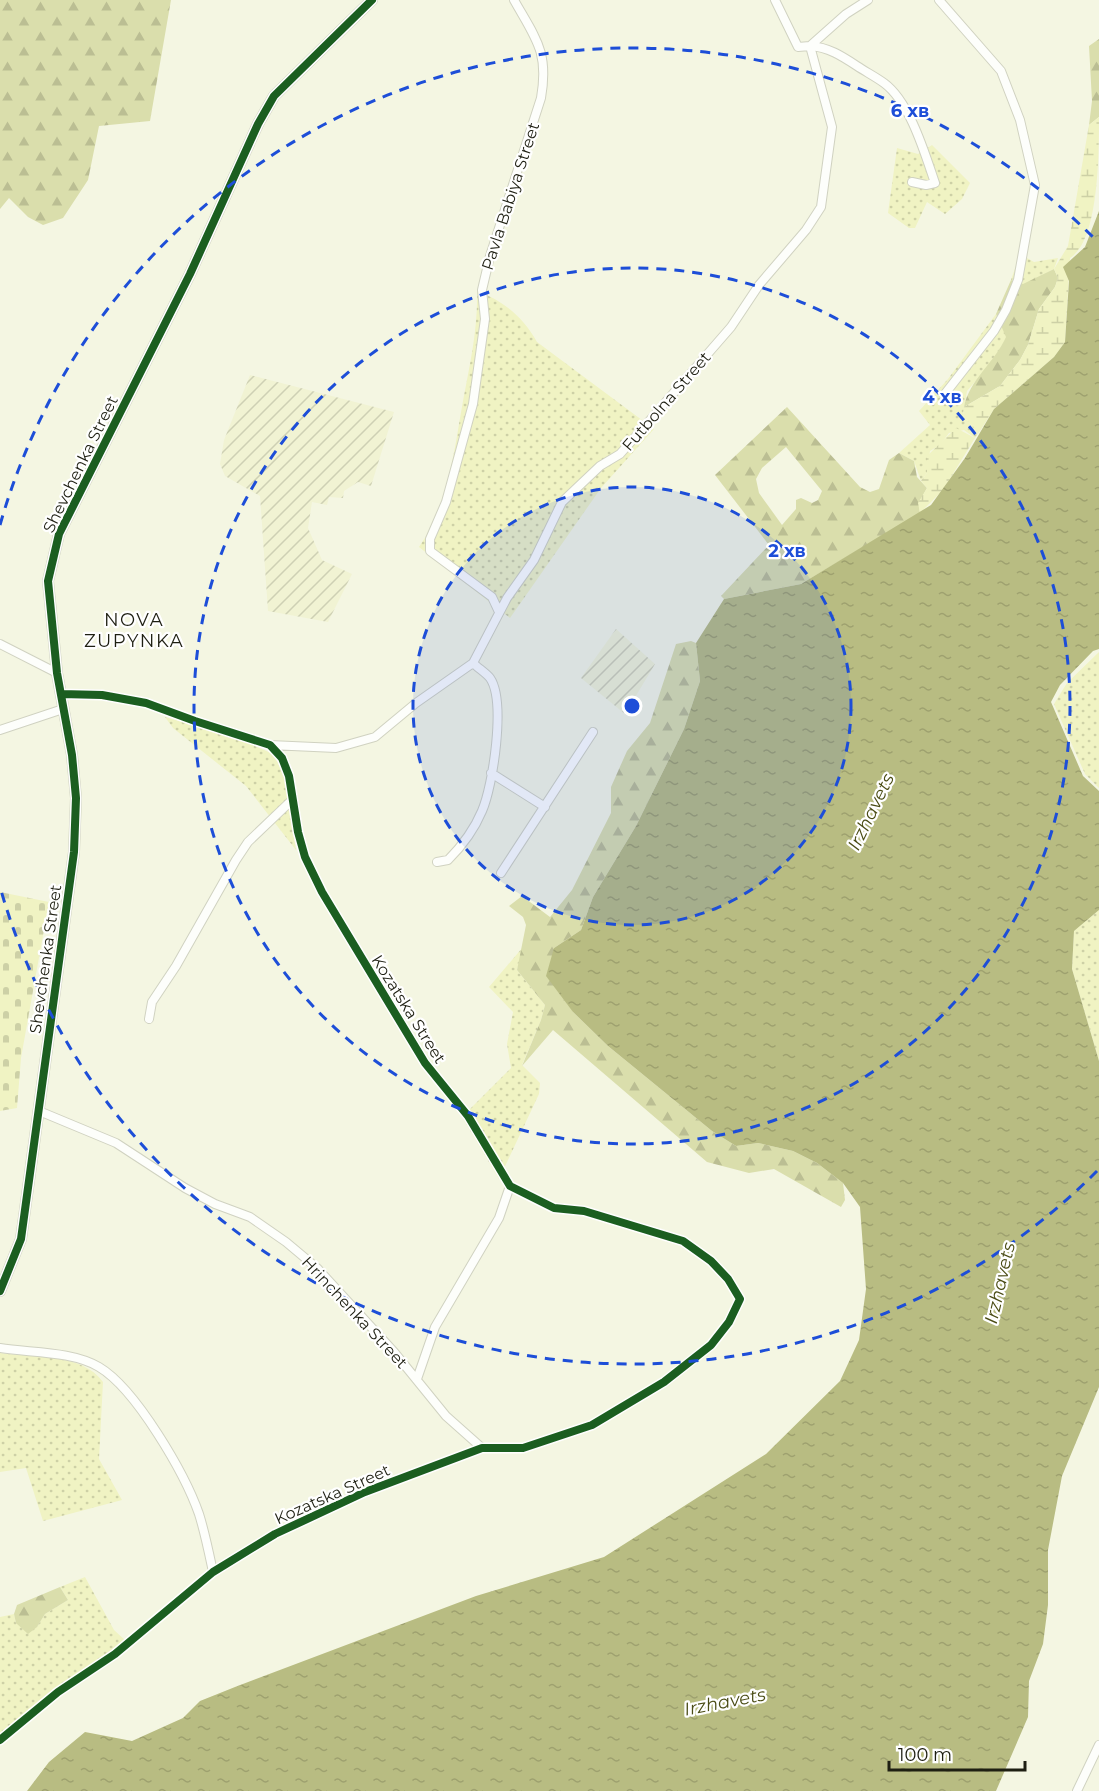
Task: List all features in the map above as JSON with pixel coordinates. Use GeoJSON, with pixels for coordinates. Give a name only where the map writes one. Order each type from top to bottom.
{"type":"FeatureCollection","features":[{"type":"Feature","properties":{"kind":"street","name":"Shevchenka Street"},"geometry":{"type":"LineString","coordinates":[[0,1291],[21,1239],[74,852],[76,798],[57,673],[48,581],[59,534],[190,274],[269,106],[298,71],[372,0]]}},
{"type":"Feature","properties":{"kind":"street","name":"Pavla Babiya Street"},"geometry":{"type":"LineString","coordinates":[[499,612],[492,597],[430,551],[430,539],[446,502],[473,404],[485,319],[482,290],[490,256],[506,213],[541,98],[546,72],[541,49],[514,0]]}},
{"type":"Feature","properties":{"kind":"street"},"geometry":{"type":"LineString","coordinates":[[775,0],[798,47],[824,47],[885,84],[893,93],[915,129],[935,183],[926,185],[912,182]]}},
{"type":"Feature","properties":{"kind":"street"},"geometry":{"type":"LineString","coordinates":[[810,46],[846,14],[868,0]]}},
{"type":"Feature","properties":{"kind":"street"},"geometry":{"type":"LineString","coordinates":[[939,0],[1001,71],[1020,120],[1035,185],[1018,280],[1006,310],[994,331],[944,395]]}},
{"type":"Feature","properties":{"kind":"street","name":"Futbolna Street"},"geometry":{"type":"LineString","coordinates":[[473,663],[499,612],[534,560],[562,502],[600,466],[620,454],[644,427],[731,327],[759,285],[806,230],[821,207],[832,127],[810,46]]}},
{"type":"Feature","properties":{"kind":"street"},"geometry":{"type":"LineString","coordinates":[[0,644],[57,673]]}},
{"type":"Feature","properties":{"kind":"street"},"geometry":{"type":"LineString","coordinates":[[61,694],[102,696],[146,703],[195,722],[270,745],[336,748],[375,737],[417,703],[473,663],[490,679],[497,698],[491,773],[483,809],[472,830],[448,860],[437,862]]}},
{"type":"Feature","properties":{"kind":"street"},"geometry":{"type":"LineString","coordinates":[[0,730],[63,709]]}},
{"type":"Feature","properties":{"kind":"street"},"geometry":{"type":"LineString","coordinates":[[501,873],[593,732]]}},
{"type":"Feature","properties":{"kind":"street","name":"Kozatska Street"},"geometry":{"type":"LineString","coordinates":[[0,1740],[58,1692],[115,1654],[213,1572],[275,1534],[335,1506],[482,1448],[523,1448],[592,1425],[664,1382],[711,1345],[729,1322],[740,1299],[728,1279],[711,1261],[683,1241],[584,1211],[554,1208],[510,1186],[468,1116],[425,1063],[322,892],[305,857],[285,767],[270,745]]}},
{"type":"Feature","properties":{"kind":"street"},"geometry":{"type":"LineString","coordinates":[[491,773],[545,807]]}},
{"type":"Feature","properties":{"kind":"street"},"geometry":{"type":"LineString","coordinates":[[149,1019],[152,1002],[176,966],[248,842],[292,800]]}},
{"type":"Feature","properties":{"kind":"street","name":"Hrinchenka Street"},"geometry":{"type":"LineString","coordinates":[[39,1111],[116,1143],[185,1188],[215,1204],[250,1217],[286,1242],[317,1268],[417,1378],[446,1416],[482,1448]]}},
{"type":"Feature","properties":{"kind":"street","name":"Hrinchenka Street"},"geometry":{"type":"LineString","coordinates":[[417,1378],[435,1327],[499,1218],[510,1186]]}},
{"type":"Feature","properties":{"kind":"street"},"geometry":{"type":"LineString","coordinates":[[0,1348],[72,1357],[99,1366],[131,1394],[179,1473],[199,1514],[213,1572]]}},
{"type":"Feature","properties":{"kind":"street"},"geometry":{"type":"LineString","coordinates":[[1077,1791],[1099,1745]]}},
{"type":"Feature","properties":{"kind":"shaded area"},"geometry":{"type":"Polygon","coordinates":[[[250,375],[394,412],[371,486],[358,482],[344,491],[343,498],[329,497],[327,505],[312,502],[308,528],[322,560],[352,574],[328,622],[268,611],[260,496],[225,476],[220,464],[224,440],[250,375]]]}},
{"type":"Feature","properties":{"kind":"shaded area"},"geometry":{"type":"Polygon","coordinates":[[[616,629],[655,664],[625,714],[581,678],[616,629]]]}},
{"type":"Feature","properties":{"kind":"green space"},"geometry":{"type":"Polygon","coordinates":[[[0,0],[171,0],[150,121],[99,126],[88,180],[63,218],[43,225],[28,217],[9,198],[0,209],[0,0]]]}},
{"type":"Feature","properties":{"kind":"green space"},"geometry":{"type":"Polygon","coordinates":[[[1099,39],[1099,117],[1089,125],[1092,101],[1089,46],[1099,39]]]}},
{"type":"Feature","properties":{"kind":"green space"},"geometry":{"type":"Polygon","coordinates":[[[1099,117],[1099,152],[1092,215],[1080,249],[1070,258],[1065,342],[1054,357],[994,409],[978,434],[963,415],[964,407],[1000,386],[1020,360],[1028,345],[1039,309],[1055,287],[1058,278],[1054,269],[1068,246],[1089,125],[1099,117]]]}},
{"type":"Feature","properties":{"kind":"green space"},"geometry":{"type":"Polygon","coordinates":[[[932,145],[970,183],[962,199],[945,214],[927,202],[915,228],[909,228],[888,213],[897,148],[918,154],[932,145]]]}},
{"type":"Feature","properties":{"kind":"green space"},"geometry":{"type":"Polygon","coordinates":[[[1020,254],[1034,262],[1058,258],[1054,269],[1023,285],[1011,280],[1020,254]]]}},
{"type":"Feature","properties":{"kind":"green space"},"geometry":{"type":"Polygon","coordinates":[[[1054,269],[1058,278],[1055,287],[1039,309],[1028,345],[1020,360],[1000,386],[964,407],[971,388],[996,355],[1006,337],[996,314],[1011,280],[1023,284],[1054,269]]]}},
{"type":"Feature","properties":{"kind":"green space"},"geometry":{"type":"Polygon","coordinates":[[[477,291],[512,311],[526,325],[537,342],[654,429],[601,488],[510,618],[419,547],[437,513],[449,477],[473,346],[477,291]]]}},
{"type":"Feature","properties":{"kind":"green space"},"geometry":{"type":"Polygon","coordinates":[[[996,314],[1007,337],[992,362],[967,391],[963,415],[978,434],[975,438],[964,430],[949,433],[940,445],[930,451],[927,473],[921,481],[914,461],[899,453],[930,425],[919,411],[948,379],[996,314]]]}},
{"type":"Feature","properties":{"kind":"green space"},"geometry":{"type":"Polygon","coordinates":[[[787,407],[860,487],[870,492],[879,489],[889,460],[899,453],[914,461],[917,477],[927,488],[919,503],[920,513],[801,584],[724,599],[721,596],[769,545],[715,475],[787,407]],[[786,447],[762,468],[756,479],[759,493],[782,525],[796,509],[796,500],[801,498],[812,503],[818,500],[822,491],[786,447]]]}},
{"type":"Feature","properties":{"kind":"green space"},"geometry":{"type":"Polygon","coordinates":[[[956,428],[975,438],[943,490],[920,513],[918,503],[927,488],[921,481],[927,473],[927,456],[956,428]]]}},
{"type":"Feature","properties":{"kind":"green space"},"geometry":{"type":"Polygon","coordinates":[[[691,641],[696,643],[700,681],[684,729],[636,826],[593,897],[581,930],[554,948],[573,1012],[608,1046],[712,1131],[736,1146],[758,1143],[793,1151],[817,1163],[843,1183],[845,1200],[841,1207],[774,1169],[749,1173],[707,1162],[553,1030],[522,1066],[545,1005],[517,970],[526,925],[523,917],[509,906],[522,896],[550,917],[572,890],[611,813],[611,787],[627,751],[650,723],[676,644],[691,641]]]}},
{"type":"Feature","properties":{"kind":"green space"},"geometry":{"type":"Polygon","coordinates":[[[1099,652],[1099,788],[1085,774],[1054,704],[1067,683],[1099,652]]]}},
{"type":"Feature","properties":{"kind":"green space"},"geometry":{"type":"Polygon","coordinates":[[[165,717],[235,737],[273,754],[288,781],[290,814],[296,850],[246,786],[173,728],[165,717]]]}},
{"type":"Feature","properties":{"kind":"green space"},"geometry":{"type":"Polygon","coordinates":[[[0,892],[49,902],[21,1058],[17,1108],[0,1111],[0,892]]]}},
{"type":"Feature","properties":{"kind":"green space"},"geometry":{"type":"Polygon","coordinates":[[[1099,910],[1099,1061],[1072,969],[1074,931],[1099,910]]]}},
{"type":"Feature","properties":{"kind":"green space"},"geometry":{"type":"Polygon","coordinates":[[[523,947],[517,970],[545,1005],[522,1065],[540,1083],[539,1094],[499,1179],[462,1117],[511,1068],[507,1044],[513,1012],[489,987],[523,947]]]}},
{"type":"Feature","properties":{"kind":"green space"},"geometry":{"type":"Polygon","coordinates":[[[0,1353],[70,1361],[94,1373],[103,1382],[99,1459],[122,1500],[43,1521],[26,1468],[0,1472],[0,1353]]]}},
{"type":"Feature","properties":{"kind":"green space"},"geometry":{"type":"Polygon","coordinates":[[[85,1577],[114,1630],[126,1641],[55,1688],[0,1735],[0,1617],[14,1614],[16,1623],[37,1627],[45,1614],[68,1600],[60,1587],[85,1577]]]}},
{"type":"Feature","properties":{"kind":"green space"},"geometry":{"type":"Polygon","coordinates":[[[60,1587],[68,1600],[45,1614],[37,1627],[28,1634],[16,1623],[14,1614],[17,1605],[60,1587]]]}},
{"type":"Feature","properties":{"kind":"water","name":"Irzhavets"},"geometry":{"type":"Polygon","coordinates":[[[1099,211],[1099,649],[1093,651],[1060,685],[1051,702],[1083,776],[1099,791],[1099,910],[1074,931],[1072,969],[1099,1061],[1099,1387],[1062,1476],[1048,1550],[1048,1605],[1043,1644],[1029,1681],[1028,1717],[996,1791],[27,1791],[49,1762],[85,1732],[132,1741],[183,1718],[200,1701],[235,1687],[476,1596],[604,1557],[766,1454],[840,1381],[859,1340],[866,1289],[860,1207],[843,1183],[817,1163],[793,1151],[758,1143],[736,1146],[712,1131],[608,1046],[573,1012],[546,976],[554,948],[581,930],[593,897],[636,826],[684,729],[700,681],[696,643],[724,599],[801,584],[931,505],[965,458],[994,409],[1054,357],[1065,342],[1069,281],[1063,267],[1085,247],[1099,211]]]}},
{"type":"Feature","properties":{"kind":"cycle path"},"geometry":{"type":"LineString","coordinates":[[0,1291],[21,1239],[74,852],[76,798],[72,755],[57,673],[48,581],[59,534],[190,274],[258,124],[274,96],[372,0]]}},
{"type":"Feature","properties":{"kind":"cycle path"},"geometry":{"type":"LineString","coordinates":[[0,1740],[58,1692],[115,1654],[213,1572],[275,1534],[365,1492],[482,1448],[523,1448],[592,1425],[664,1382],[711,1345],[729,1322],[740,1299],[728,1279],[711,1261],[683,1241],[584,1211],[554,1208],[510,1186],[468,1116],[425,1063],[322,892],[305,857],[298,832],[289,776],[282,758],[270,745],[146,703],[102,695],[61,694]]}},
{"type":"Feature","properties":{"kind":"district","name":"NOVA ZUPYNKA"},"geometry":{"type":"Point","coordinates":[134,630]}}]}
